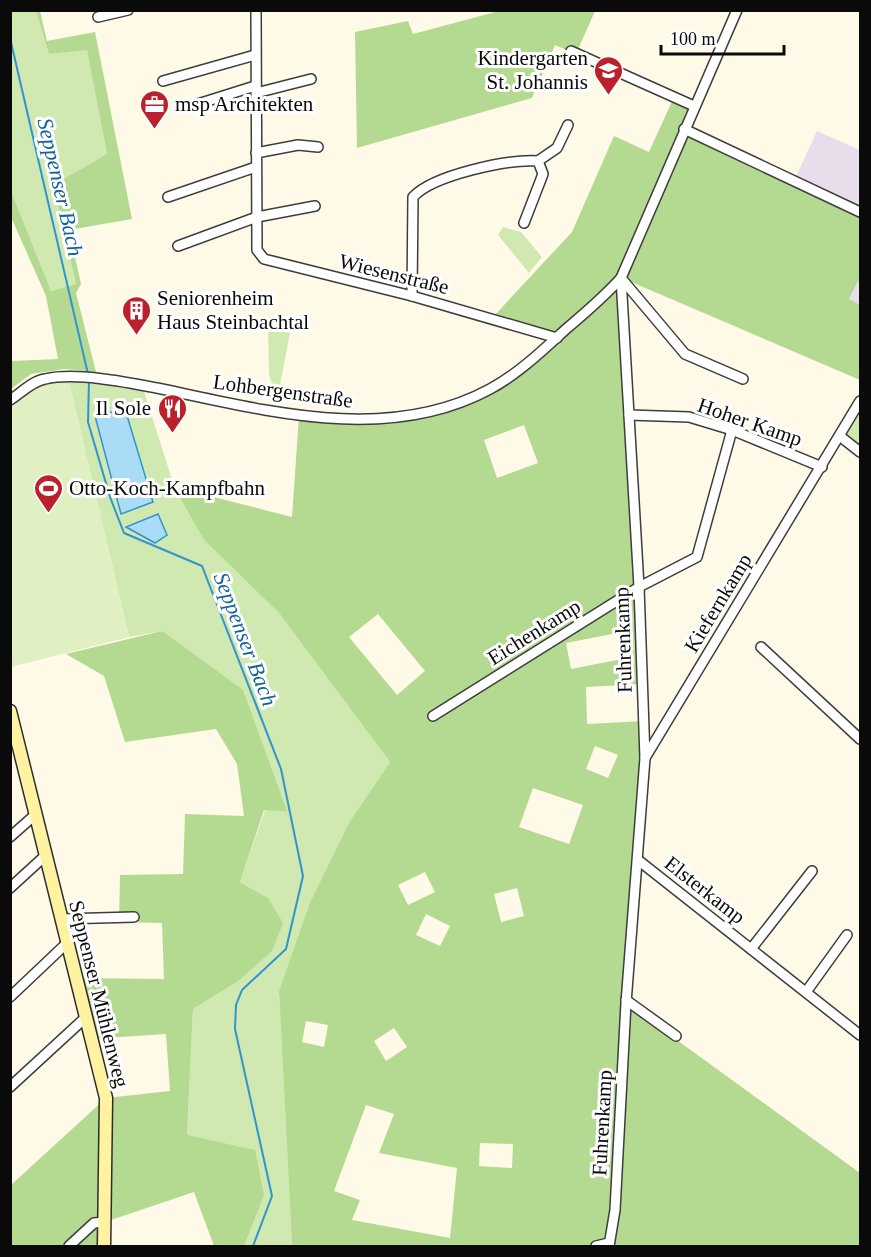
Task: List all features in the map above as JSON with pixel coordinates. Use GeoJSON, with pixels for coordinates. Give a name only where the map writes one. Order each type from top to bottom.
{"type":"FeatureCollection","features":[{"type":"Feature","properties":{"kind":"street"},"geometry":{"type":"LineString","coordinates":[[98,17],[128,10]]}},
{"type":"Feature","properties":{"kind":"street","name":"Wiesenstraße"},"geometry":{"type":"LineString","coordinates":[[256,10],[257,250],[264,260],[412,296],[557,338]]}},
{"type":"Feature","properties":{"kind":"street","name":"Lohbergenstraße"},"geometry":{"type":"LineString","coordinates":[[10,400],[35,382],[46,378],[100,379],[277,412],[361,420],[418,413],[461,402],[490,389],[512,375],[557,338],[606,295],[621,278],[737,10]]}},
{"type":"Feature","properties":{"kind":"street"},"geometry":{"type":"LineString","coordinates":[[571,51],[694,106]]}},
{"type":"Feature","properties":{"kind":"street"},"geometry":{"type":"LineString","coordinates":[[163,81],[255,55]]}},
{"type":"Feature","properties":{"kind":"street"},"geometry":{"type":"LineString","coordinates":[[185,108],[256,89],[311,79]]}},
{"type":"Feature","properties":{"kind":"street"},"geometry":{"type":"LineString","coordinates":[[412,296],[413,197],[421,188],[434,182],[524,160],[538,161],[557,148],[568,124]]}},
{"type":"Feature","properties":{"kind":"street"},"geometry":{"type":"LineString","coordinates":[[684,129],[861,212]]}},
{"type":"Feature","properties":{"kind":"street"},"geometry":{"type":"LineString","coordinates":[[256,153],[298,145],[318,147]]}},
{"type":"Feature","properties":{"kind":"street"},"geometry":{"type":"LineString","coordinates":[[524,224],[543,174],[538,161]]}},
{"type":"Feature","properties":{"kind":"street"},"geometry":{"type":"LineString","coordinates":[[168,197],[256,167]]}},
{"type":"Feature","properties":{"kind":"street"},"geometry":{"type":"LineString","coordinates":[[178,246],[257,217],[315,206]]}},
{"type":"Feature","properties":{"kind":"street"},"geometry":{"type":"LineString","coordinates":[[621,278],[685,354],[743,379]]}},
{"type":"Feature","properties":{"kind":"street","name":"Fuhrenkamp"},"geometry":{"type":"LineString","coordinates":[[609,1245],[618,1167],[626,1000],[645,758],[639,587],[621,278]]}},
{"type":"Feature","properties":{"kind":"street","name":"Kiefernkamp"},"geometry":{"type":"LineString","coordinates":[[645,758],[861,401]]}},
{"type":"Feature","properties":{"kind":"street","name":"Hoher Kamp"},"geometry":{"type":"LineString","coordinates":[[629,415],[689,417],[732,430],[822,467]]}},
{"type":"Feature","properties":{"kind":"street","name":"Eichenkamp"},"geometry":{"type":"LineString","coordinates":[[433,716],[639,587],[697,557],[732,430]]}},
{"type":"Feature","properties":{"kind":"street"},"geometry":{"type":"LineString","coordinates":[[841,437],[861,452]]}},
{"type":"Feature","properties":{"kind":"street"},"geometry":{"type":"LineString","coordinates":[[761,647],[861,739]]}},
{"type":"Feature","properties":{"kind":"street","name":"Seppenser Mühlenweg"},"geometry":{"type":"LineString","coordinates":[[10,711],[106,1098],[104,1246]]}},
{"type":"Feature","properties":{"kind":"street"},"geometry":{"type":"LineString","coordinates":[[10,837],[36,814]]}},
{"type":"Feature","properties":{"kind":"street"},"geometry":{"type":"LineString","coordinates":[[10,888],[46,855]]}},
{"type":"Feature","properties":{"kind":"street","name":"Elsterkamp"},"geometry":{"type":"LineString","coordinates":[[638,860],[861,1035]]}},
{"type":"Feature","properties":{"kind":"street","name":"Elsterkamp"},"geometry":{"type":"LineString","coordinates":[[751,949],[812,871]]}},
{"type":"Feature","properties":{"kind":"street"},"geometry":{"type":"LineString","coordinates":[[61,919],[134,917]]}},
{"type":"Feature","properties":{"kind":"street"},"geometry":{"type":"LineString","coordinates":[[806,992],[847,935]]}},
{"type":"Feature","properties":{"kind":"street"},"geometry":{"type":"LineString","coordinates":[[10,997],[67,943]]}},
{"type":"Feature","properties":{"kind":"street"},"geometry":{"type":"LineString","coordinates":[[626,1000],[676,1036]]}},
{"type":"Feature","properties":{"kind":"street"},"geometry":{"type":"LineString","coordinates":[[10,1087],[85,1018]]}},
{"type":"Feature","properties":{"kind":"street"},"geometry":{"type":"LineString","coordinates":[[69,1246],[94,1223],[105,1222]]}},
{"type":"Feature","properties":{"kind":"street"},"geometry":{"type":"LineString","coordinates":[[596,1246],[609,1245]]}},
{"type":"Feature","properties":{"kind":"shaded area"},"geometry":{"type":"Polygon","coordinates":[[[817,131],[860,150],[860,212],[794,181],[817,131]]]}},
{"type":"Feature","properties":{"kind":"shaded area"},"geometry":{"type":"Polygon","coordinates":[[[860,278],[860,305],[849,300],[860,278]]]}},
{"type":"Feature","properties":{"kind":"green space"},"geometry":{"type":"Polygon","coordinates":[[[10,11],[36,11],[49,54],[87,49],[107,154],[53,185],[76,284],[51,291],[11,191],[10,11]]]}},
{"type":"Feature","properties":{"kind":"green space"},"geometry":{"type":"Polygon","coordinates":[[[36,11],[40,11],[47,41],[95,32],[132,219],[69,230],[81,284],[76,293],[96,372],[65,369],[31,374],[11,389],[11,361],[58,359],[46,296],[11,217],[11,191],[51,291],[76,284],[53,185],[107,154],[87,50],[49,54],[36,11]]]}},
{"type":"Feature","properties":{"kind":"green space"},"geometry":{"type":"Polygon","coordinates":[[[499,11],[595,11],[576,54],[555,45],[532,98],[357,148],[355,32],[408,21],[413,34],[499,11]]]}},
{"type":"Feature","properties":{"kind":"green space"},"geometry":{"type":"Polygon","coordinates":[[[674,97],[694,106],[684,128],[860,212],[860,278],[849,299],[860,305],[860,380],[622,278],[643,684],[586,687],[587,724],[644,721],[626,1003],[860,1173],[860,1246],[292,1246],[279,991],[310,903],[350,821],[390,762],[279,613],[204,540],[174,487],[292,517],[299,416],[361,420],[418,413],[490,389],[556,339],[492,318],[572,232],[614,136],[649,152],[674,97]],[[524,425],[484,440],[497,478],[538,463],[524,425]],[[378,614],[349,637],[397,695],[425,671],[378,614]],[[617,633],[566,643],[571,669],[622,659],[617,633]],[[595,746],[586,769],[608,778],[618,755],[595,746]],[[533,788],[519,827],[569,844],[583,805],[533,788]],[[425,872],[398,885],[408,905],[435,892],[425,872]],[[517,888],[494,894],[501,922],[524,916],[517,888]],[[426,914],[416,935],[440,946],[450,926],[426,914]],[[306,1021],[302,1042],[324,1047],[328,1025],[306,1021]],[[394,1028],[374,1041],[386,1061],[407,1047],[394,1028]],[[366,1105],[334,1191],[360,1200],[352,1220],[450,1238],[457,1168],[379,1153],[394,1114],[366,1105]],[[480,1143],[479,1166],[512,1168],[513,1144],[480,1143]]]}},
{"type":"Feature","properties":{"kind":"green space"},"geometry":{"type":"Polygon","coordinates":[[[503,227],[521,232],[542,257],[529,273],[498,235],[503,227]]]}},
{"type":"Feature","properties":{"kind":"green space"},"geometry":{"type":"Polygon","coordinates":[[[268,329],[290,333],[279,390],[274,389],[269,375],[268,329]]]}},
{"type":"Feature","properties":{"kind":"green space"},"geometry":{"type":"Polygon","coordinates":[[[68,378],[142,385],[174,486],[204,540],[279,613],[390,762],[350,821],[279,991],[292,1246],[244,1246],[255,1150],[187,1136],[193,1009],[237,982],[268,898],[240,882],[265,810],[287,810],[162,631],[129,637],[68,378]],[[125,409],[95,417],[121,513],[153,502],[125,409]]]}},
{"type":"Feature","properties":{"kind":"green space"},"geometry":{"type":"Polygon","coordinates":[[[68,378],[129,637],[11,667],[11,400],[35,382],[68,378]]]}},
{"type":"Feature","properties":{"kind":"green space"},"geometry":{"type":"Polygon","coordinates":[[[860,398],[860,452],[841,437],[860,398]]]}},
{"type":"Feature","properties":{"kind":"green space"},"geometry":{"type":"Polygon","coordinates":[[[162,631],[243,690],[287,811],[264,810],[240,882],[268,898],[283,923],[272,951],[237,982],[193,1009],[187,1135],[255,1150],[264,1195],[244,1246],[214,1246],[194,1192],[105,1222],[104,1246],[11,1246],[11,1185],[106,1098],[170,1091],[166,1034],[90,1039],[76,978],[164,979],[162,923],[119,922],[120,875],[183,874],[185,814],[244,816],[237,764],[216,729],[125,742],[104,676],[66,654],[162,631]]]}},
{"type":"Feature","properties":{"kind":"water"},"geometry":{"type":"Polygon","coordinates":[[[125,409],[153,502],[121,514],[95,416],[125,409]]]}},
{"type":"Feature","properties":{"kind":"water"},"geometry":{"type":"Polygon","coordinates":[[[158,514],[167,535],[155,543],[126,527],[158,514]]]}},
{"type":"Feature","properties":{"kind":"waterway","name":"Seppenser Bach"},"geometry":{"type":"LineString","coordinates":[[10,38],[88,374]]}},
{"type":"Feature","properties":{"kind":"waterway","name":"Seppenser Bach"},"geometry":{"type":"LineString","coordinates":[[89,380],[88,422],[110,497],[124,533],[202,566],[281,769],[303,876],[286,949],[242,990],[236,1005],[235,1029],[272,1196],[253,1246]]}},
{"type":"Feature","properties":{"kind":"place","name":"Kindergarten St. Johannis"},"geometry":{"type":"Point","coordinates":[609,96]}},
{"type":"Feature","properties":{"kind":"place","name":"msp Architekten"},"geometry":{"type":"Point","coordinates":[154,130]}},
{"type":"Feature","properties":{"kind":"place","name":"Seniorenheim Haus Steinbachtal"},"geometry":{"type":"Point","coordinates":[136,336]}},
{"type":"Feature","properties":{"kind":"place","name":"Il Sole"},"geometry":{"type":"Point","coordinates":[172,434]}},
{"type":"Feature","properties":{"kind":"place","name":"Otto-Koch-Kampfbahn"},"geometry":{"type":"Point","coordinates":[48,514]}}]}
